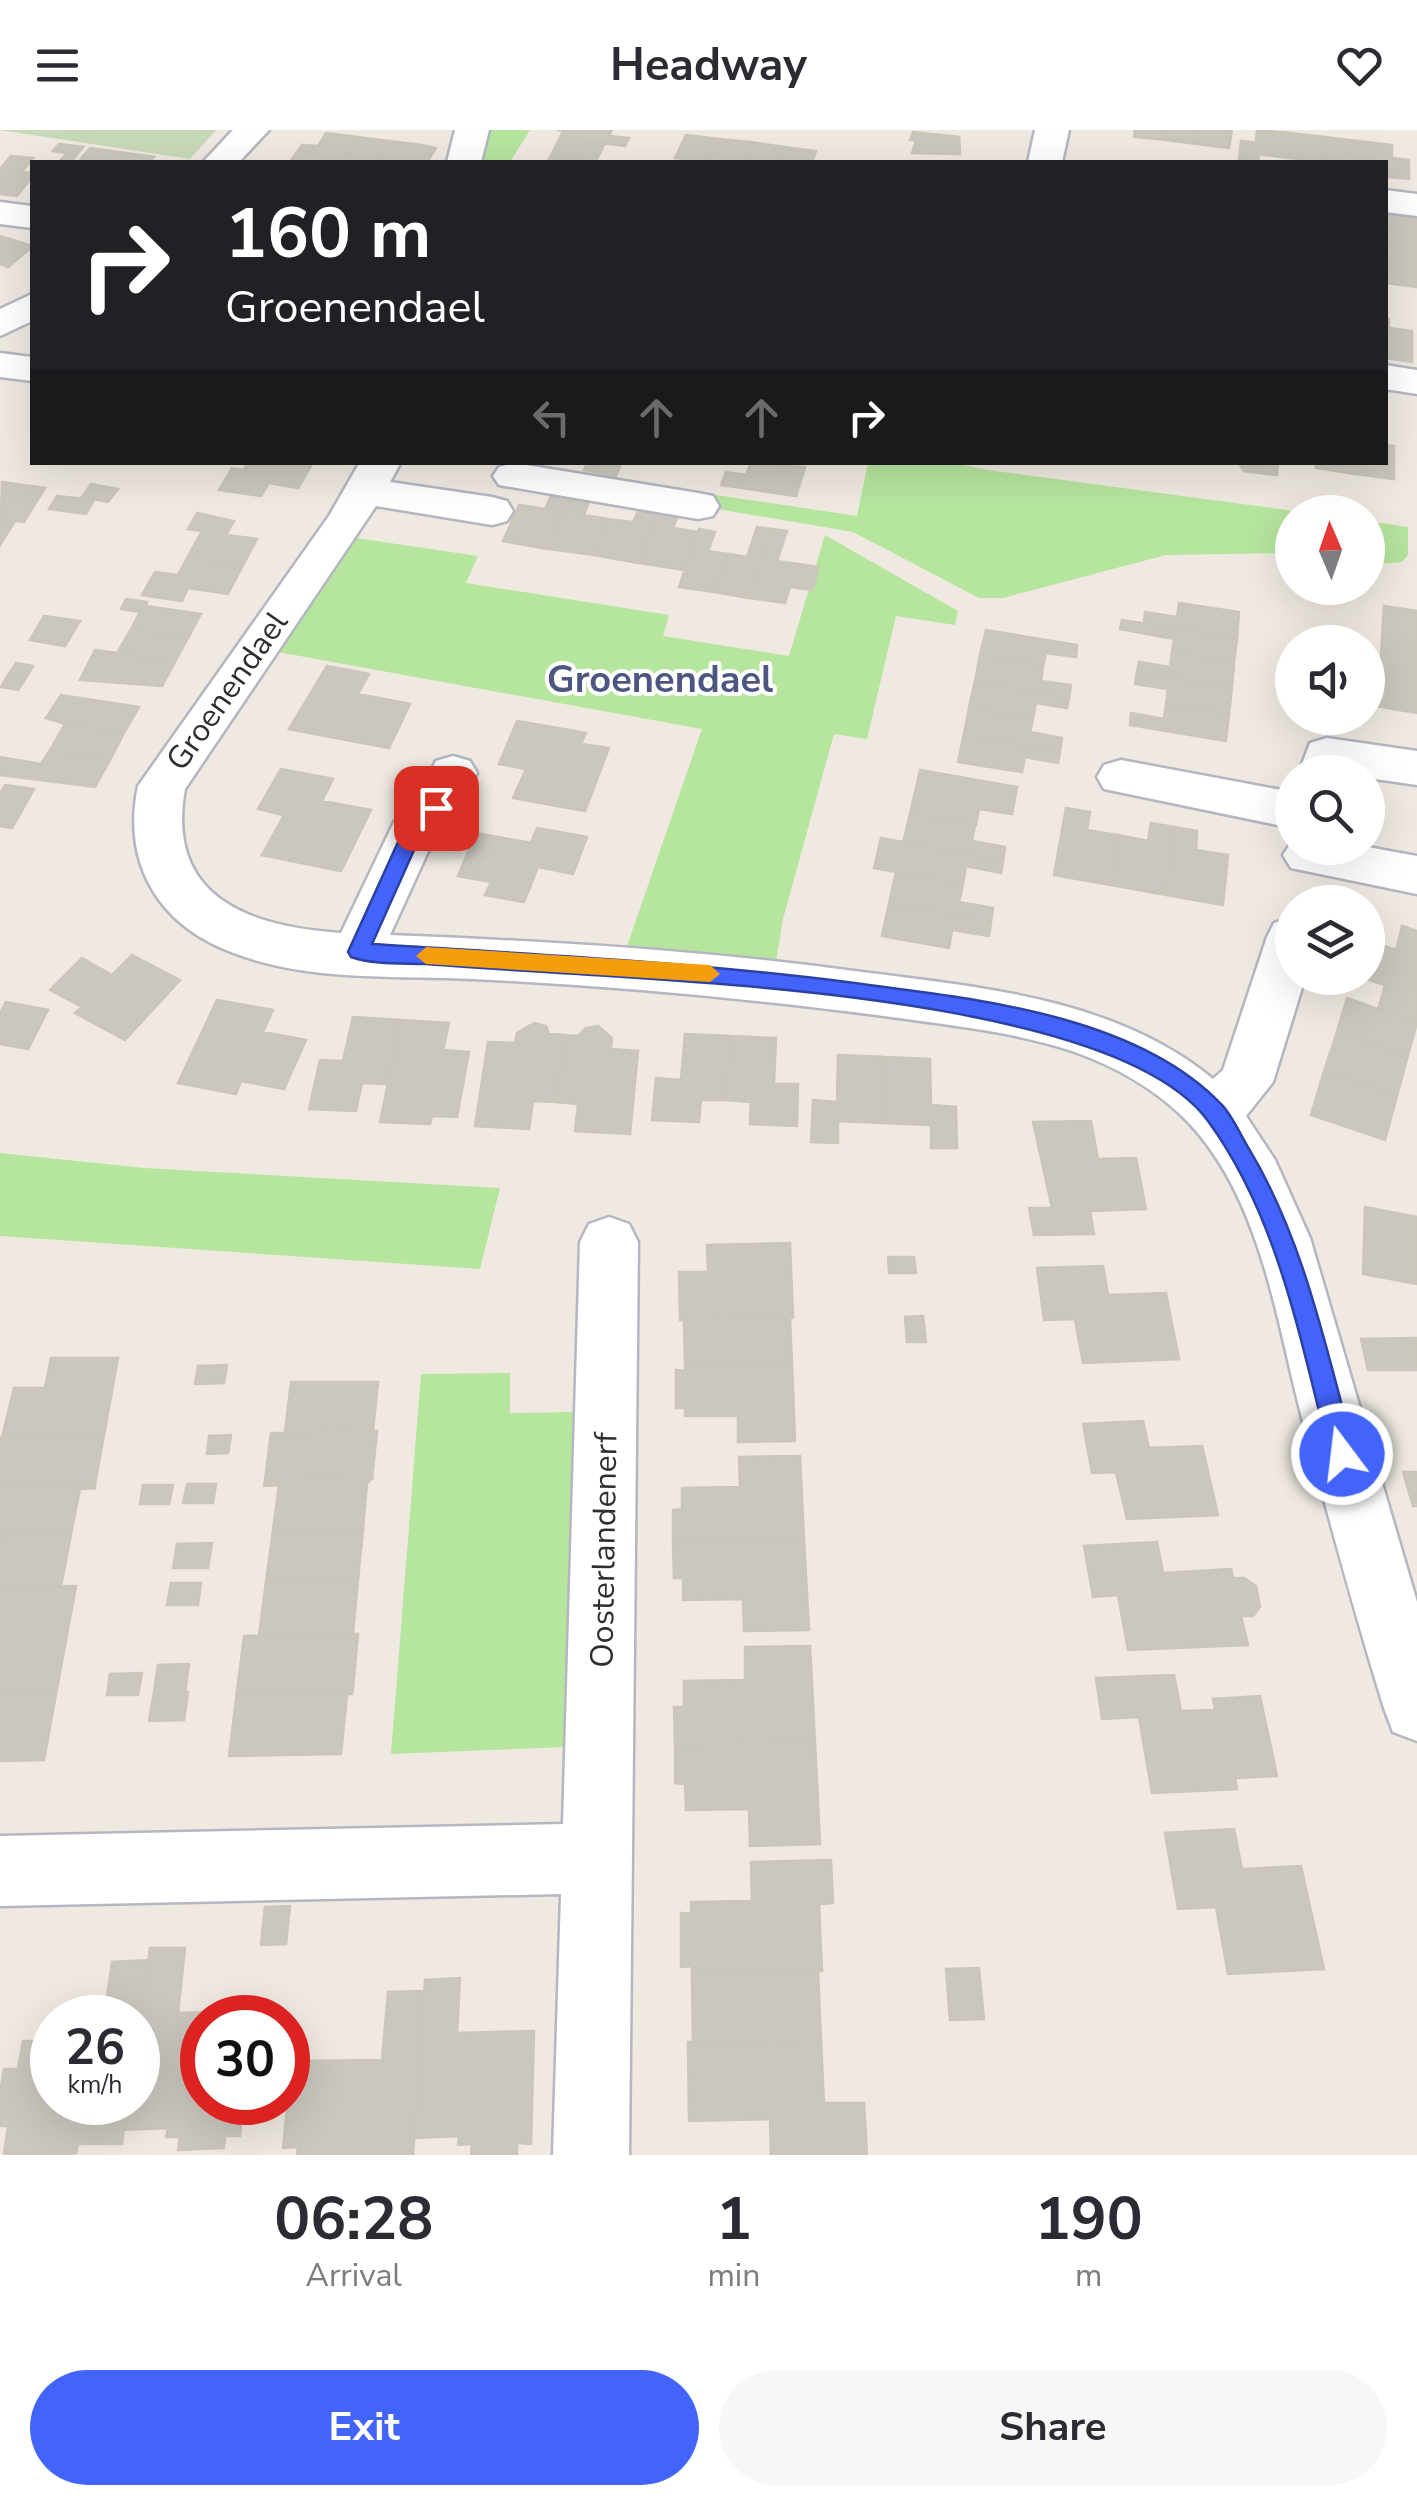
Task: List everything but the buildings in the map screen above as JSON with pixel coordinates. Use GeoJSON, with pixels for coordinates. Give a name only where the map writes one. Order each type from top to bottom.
{"type":"FeatureCollection","features":[{"type":"Feature","properties":{"kind":"street"},"geometry":{"type":"LineString","coordinates":[[222,160],[252,130]]}},
{"type":"Feature","properties":{"kind":"street"},"geometry":{"type":"LineString","coordinates":[[464,160],[472,130]]}},
{"type":"Feature","properties":{"kind":"street"},"geometry":{"type":"LineString","coordinates":[[1045,160],[1052,130]]}},
{"type":"Feature","properties":{"kind":"street"},"geometry":{"type":"LineString","coordinates":[[1388,201],[1417,205]]}},
{"type":"Feature","properties":{"kind":"street"},"geometry":{"type":"LineString","coordinates":[[0,212],[30,216]]}},
{"type":"Feature","properties":{"kind":"street"},"geometry":{"type":"LineString","coordinates":[[0,325],[30,307]]}},
{"type":"Feature","properties":{"kind":"street"},"geometry":{"type":"LineString","coordinates":[[0,348],[30,351]]}},
{"type":"Feature","properties":{"kind":"street"},"geometry":{"type":"LineString","coordinates":[[0,365],[30,369]]}},
{"type":"Feature","properties":{"kind":"street"},"geometry":{"type":"LineString","coordinates":[[1388,377],[1417,382]]}},
{"type":"Feature","properties":{"kind":"street"},"geometry":{"type":"LineString","coordinates":[[514,476],[688,504],[692,465]]}},
{"type":"Feature","properties":{"kind":"street","name":"Groenendael"},"geometry":{"type":"LineString","coordinates":[[492,511],[374,477],[162,786],[154,824],[156,848],[173,882],[222,926],[272,946],[715,974],[1030,1016],[1128,1052],[1183,1085],[1214,1112],[1241,1150],[1284,1242],[1400,1603],[1417,1708]]}},
{"type":"Feature","properties":{"kind":"street"},"geometry":{"type":"LineString","coordinates":[[1385,763],[1417,768]]}},
{"type":"Feature","properties":{"kind":"street"},"geometry":{"type":"LineString","coordinates":[[1121,777],[1275,807]]}},
{"type":"Feature","properties":{"kind":"street"},"geometry":{"type":"LineString","coordinates":[[358,952],[411,834],[446,790]]}},
{"type":"Feature","properties":{"kind":"street"},"geometry":{"type":"LineString","coordinates":[[1306,869],[1417,875]]}},
{"type":"Feature","properties":{"kind":"street"},"geometry":{"type":"LineString","coordinates":[[1214,1112],[1246,1082],[1275,991]]}},
{"type":"Feature","properties":{"kind":"street","name":"Oosterlandenerf"},"geometry":{"type":"LineString","coordinates":[[591,2155],[609,1242]]}},
{"type":"Feature","properties":{"kind":"street"},"geometry":{"type":"LineString","coordinates":[[0,1870],[596,1858]]}},
{"type":"Feature","properties":{"kind":"green space"},"geometry":{"type":"Polygon","coordinates":[[[0,130],[216,130],[190,159],[0,130]]]}},
{"type":"Feature","properties":{"kind":"green space"},"geometry":{"type":"Polygon","coordinates":[[[490,130],[530,130],[511,160],[481,160],[490,130]]]}},
{"type":"Feature","properties":{"kind":"green space"},"geometry":{"type":"Polygon","coordinates":[[[868,465],[963,465],[1275,508],[1275,553],[1166,555],[1003,598],[979,598],[853,532],[711,508],[716,495],[857,516],[868,465]]]}},
{"type":"Feature","properties":{"kind":"green space"},"geometry":{"type":"Polygon","coordinates":[[[1385,524],[1408,527],[1408,555],[1402,562],[1385,564],[1385,524]]]}},
{"type":"Feature","properties":{"kind":"green space"},"geometry":{"type":"Polygon","coordinates":[[[825,535],[958,611],[955,625],[896,616],[867,739],[834,734],[783,919],[776,962],[626,949],[702,729],[278,652],[356,538],[478,556],[466,583],[669,615],[663,636],[789,656],[825,535]]]}},
{"type":"Feature","properties":{"kind":"green space"},"geometry":{"type":"Polygon","coordinates":[[[0,1153],[144,1168],[500,1188],[480,1269],[0,1236],[0,1153]]]}},
{"type":"Feature","properties":{"kind":"green space"},"geometry":{"type":"Polygon","coordinates":[[[510,1373],[510,1413],[578,1412],[568,1747],[391,1754],[421,1374],[510,1373]]]}},
{"type":"Feature","properties":{"kind":"slow traffic"},"geometry":{"type":"LineString","coordinates":[[426,956],[710,974]]}},
{"type":"Feature","properties":{"kind":"district","name":"Groenendael"},"geometry":{"type":"Point","coordinates":[660,679]}},
{"type":"Feature","properties":{"kind":"route"},"geometry":{"type":"LineString","coordinates":[[436,808],[411,834],[358,952],[731,976],[1003,1011],[1093,1037],[1173,1078],[1214,1112],[1241,1150],[1265,1196],[1292,1267],[1342,1454]]}}]}
